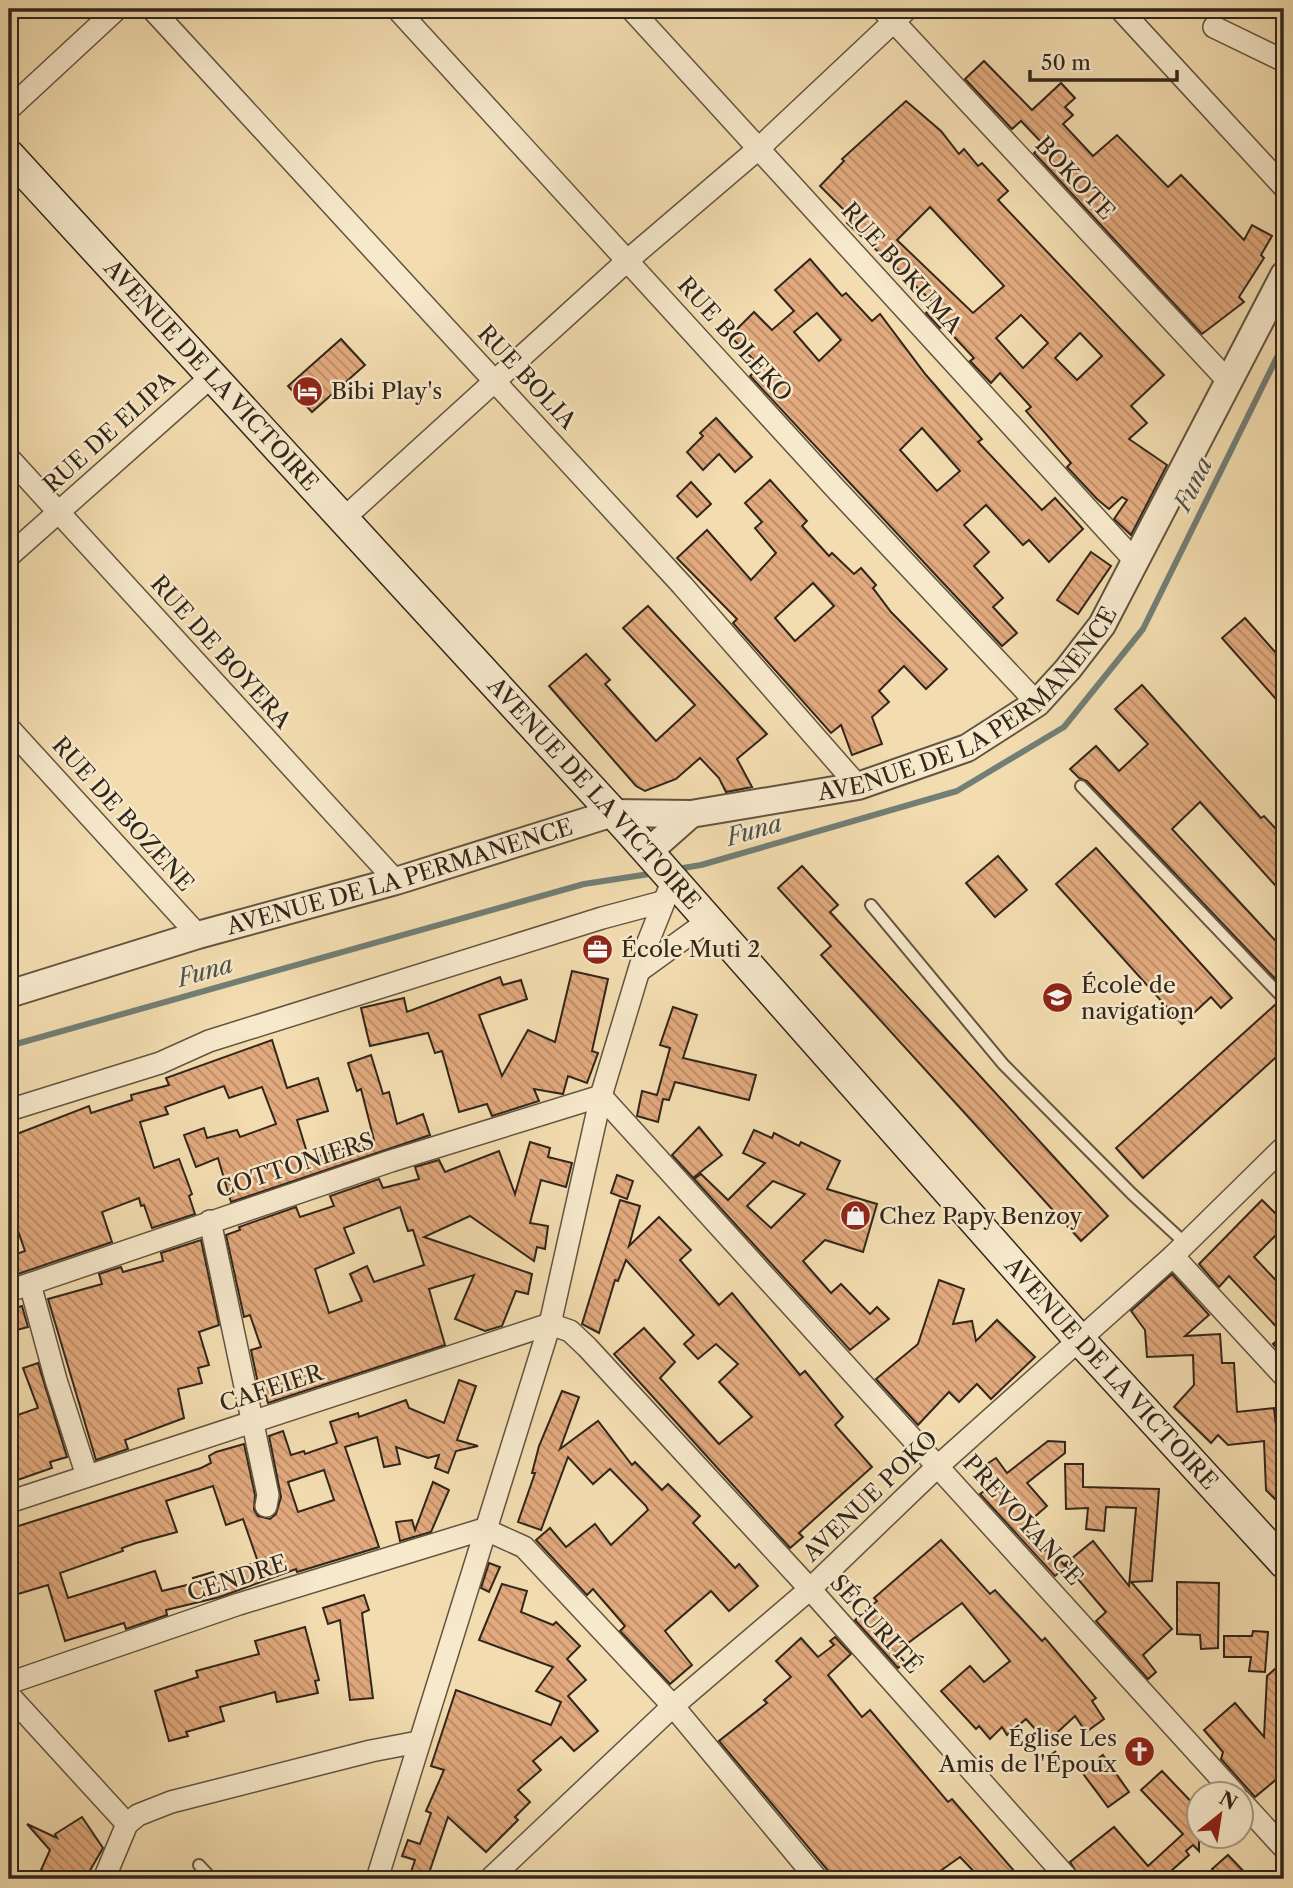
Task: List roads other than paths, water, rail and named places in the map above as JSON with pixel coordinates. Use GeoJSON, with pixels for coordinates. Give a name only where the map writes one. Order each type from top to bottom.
{"type":"FeatureCollection","features":[{"type":"Feature","properties":{"kind":"main road","name":"AVENUE DE LA VICTOIRE"},"geometry":{"type":"LineString","coordinates":[[9,155],[612,813],[661,875],[708,921],[1078,1338],[1284,1563]]}},
{"type":"Feature","properties":{"kind":"street"},"geometry":{"type":"LineString","coordinates":[[9,109],[117,9]]}},
{"type":"Feature","properties":{"kind":"street","name":"RUE BOLIA"},"geometry":{"type":"LineString","coordinates":[[152,9],[682,585],[858,786]]}},
{"type":"Feature","properties":{"kind":"street","name":"RUE BOLEKO"},"geometry":{"type":"LineString","coordinates":[[397,9],[1037,703]]}},
{"type":"Feature","properties":{"kind":"street","name":"RUE BOKUMA"},"geometry":{"type":"LineString","coordinates":[[631,9],[1136,562]]}},
{"type":"Feature","properties":{"kind":"street"},"geometry":{"type":"LineString","coordinates":[[1119,9],[1284,187]]}},
{"type":"Feature","properties":{"kind":"street"},"geometry":{"type":"LineString","coordinates":[[342,520],[628,260],[758,149],[894,13]]}},
{"type":"Feature","properties":{"kind":"street","name":"BOKOTE"},"geometry":{"type":"LineString","coordinates":[[894,13],[1230,383]]}},
{"type":"Feature","properties":{"kind":"street"},"geometry":{"type":"LineString","coordinates":[[1214,27],[1284,61]]}},
{"type":"Feature","properties":{"kind":"street","name":"AVENUE DE LA PERMANENCE"},"geometry":{"type":"LineString","coordinates":[[10,992],[198,934],[396,881],[612,813],[691,814],[858,786],[967,748],[1037,703],[1068,670],[1102,625],[1284,275]]}},
{"type":"Feature","properties":{"kind":"street","name":"RUE DE ELIPA"},"geometry":{"type":"LineString","coordinates":[[9,556],[212,376]]}},
{"type":"Feature","properties":{"kind":"street","name":"RUE DE BOYERA"},"geometry":{"type":"LineString","coordinates":[[9,458],[396,881]]}},
{"type":"Feature","properties":{"kind":"street","name":"RUE DE BOZENE"},"geometry":{"type":"LineString","coordinates":[[9,728],[198,934]]}},
{"type":"Feature","properties":{"kind":"street"},"geometry":{"type":"LineString","coordinates":[[377,1879],[550,1324],[601,1096],[639,971],[661,875],[691,814]]}},
{"type":"Feature","properties":{"kind":"street"},"geometry":{"type":"LineString","coordinates":[[9,1110],[160,1063],[209,1041],[602,918],[661,875]]}},
{"type":"Feature","properties":{"kind":"street"},"geometry":{"type":"LineString","coordinates":[[639,971],[708,921]]}},
{"type":"Feature","properties":{"kind":"street","name":"COTTONIERS"},"geometry":{"type":"LineString","coordinates":[[9,1291],[391,1161],[601,1096]]}},
{"type":"Feature","properties":{"kind":"street","name":"PREVOYANCE"},"geometry":{"type":"LineString","coordinates":[[601,1096],[1222,1780]]}},
{"type":"Feature","properties":{"kind":"street","name":"AVENUE POKO"},"geometry":{"type":"LineString","coordinates":[[490,1879],[673,1706],[810,1589],[938,1466],[1078,1338],[1180,1250],[1284,1147]]}},
{"type":"Feature","properties":{"kind":"street"},"geometry":{"type":"LineString","coordinates":[[209,1222],[250,1422],[268,1495],[266,1506]]}},
{"type":"Feature","properties":{"kind":"street"},"geometry":{"type":"LineString","coordinates":[[1180,1250],[1284,1376]]}},
{"type":"Feature","properties":{"kind":"street"},"geometry":{"type":"LineString","coordinates":[[30,1283],[56,1380],[87,1476]]}},
{"type":"Feature","properties":{"kind":"street","name":"CAFEIER"},"geometry":{"type":"LineString","coordinates":[[9,1502],[550,1324]]}},
{"type":"Feature","properties":{"kind":"street","name":"SÉCURITÉ"},"geometry":{"type":"LineString","coordinates":[[550,1324],[570,1331],[587,1347],[810,1589],[1068,1879]]}},
{"type":"Feature","properties":{"kind":"street"},"geometry":{"type":"LineString","coordinates":[[484,1529],[524,1547],[673,1706],[817,1879]]}},
{"type":"Feature","properties":{"kind":"street","name":"CENDRE"},"geometry":{"type":"LineString","coordinates":[[9,1683],[239,1604],[484,1529]]}},
{"type":"Feature","properties":{"kind":"street"},"geometry":{"type":"LineString","coordinates":[[9,1695],[127,1824]]}},
{"type":"Feature","properties":{"kind":"street"},"geometry":{"type":"LineString","coordinates":[[104,1879],[127,1824],[138,1815],[172,1802],[371,1751],[418,1742]]}},
{"type":"Feature","properties":{"kind":"street"},"geometry":{"type":"LineString","coordinates":[[1254,1815],[1284,1848]]}},
{"type":"Feature","properties":{"kind":"lane"},"geometry":{"type":"LineString","coordinates":[[1081,786],[1284,999]]}},
{"type":"Feature","properties":{"kind":"lane"},"geometry":{"type":"LineString","coordinates":[[871,905],[1003,1065],[1132,1194],[1180,1250]]}},
{"type":"Feature","properties":{"kind":"lane"},"geometry":{"type":"LineString","coordinates":[[199,1865],[212,1879]]}},
{"type":"Feature","properties":{"kind":"waterway","name":"Funa"},"geometry":{"type":"LineString","coordinates":[[677,869],[701,865],[957,791],[1064,727],[1143,629],[1284,343]]}},
{"type":"Feature","properties":{"kind":"waterway","name":"Funa"},"geometry":{"type":"LineString","coordinates":[[9,1046],[584,884],[656,873]]}},
{"type":"Feature","properties":{"kind":"place","name":"Bibi Play's"},"geometry":{"type":"Point","coordinates":[308,391]}},
{"type":"Feature","properties":{"kind":"place","name":"École Muti 2"},"geometry":{"type":"Point","coordinates":[598,949]}},
{"type":"Feature","properties":{"kind":"place","name":"École de navigation"},"geometry":{"type":"Point","coordinates":[1058,998]}},
{"type":"Feature","properties":{"kind":"place","name":"Chez Papy Benzoy"},"geometry":{"type":"Point","coordinates":[856,1216]}},
{"type":"Feature","properties":{"kind":"place","name":"Église Les Amis de l'Époux"},"geometry":{"type":"Point","coordinates":[1140,1751]}}]}
